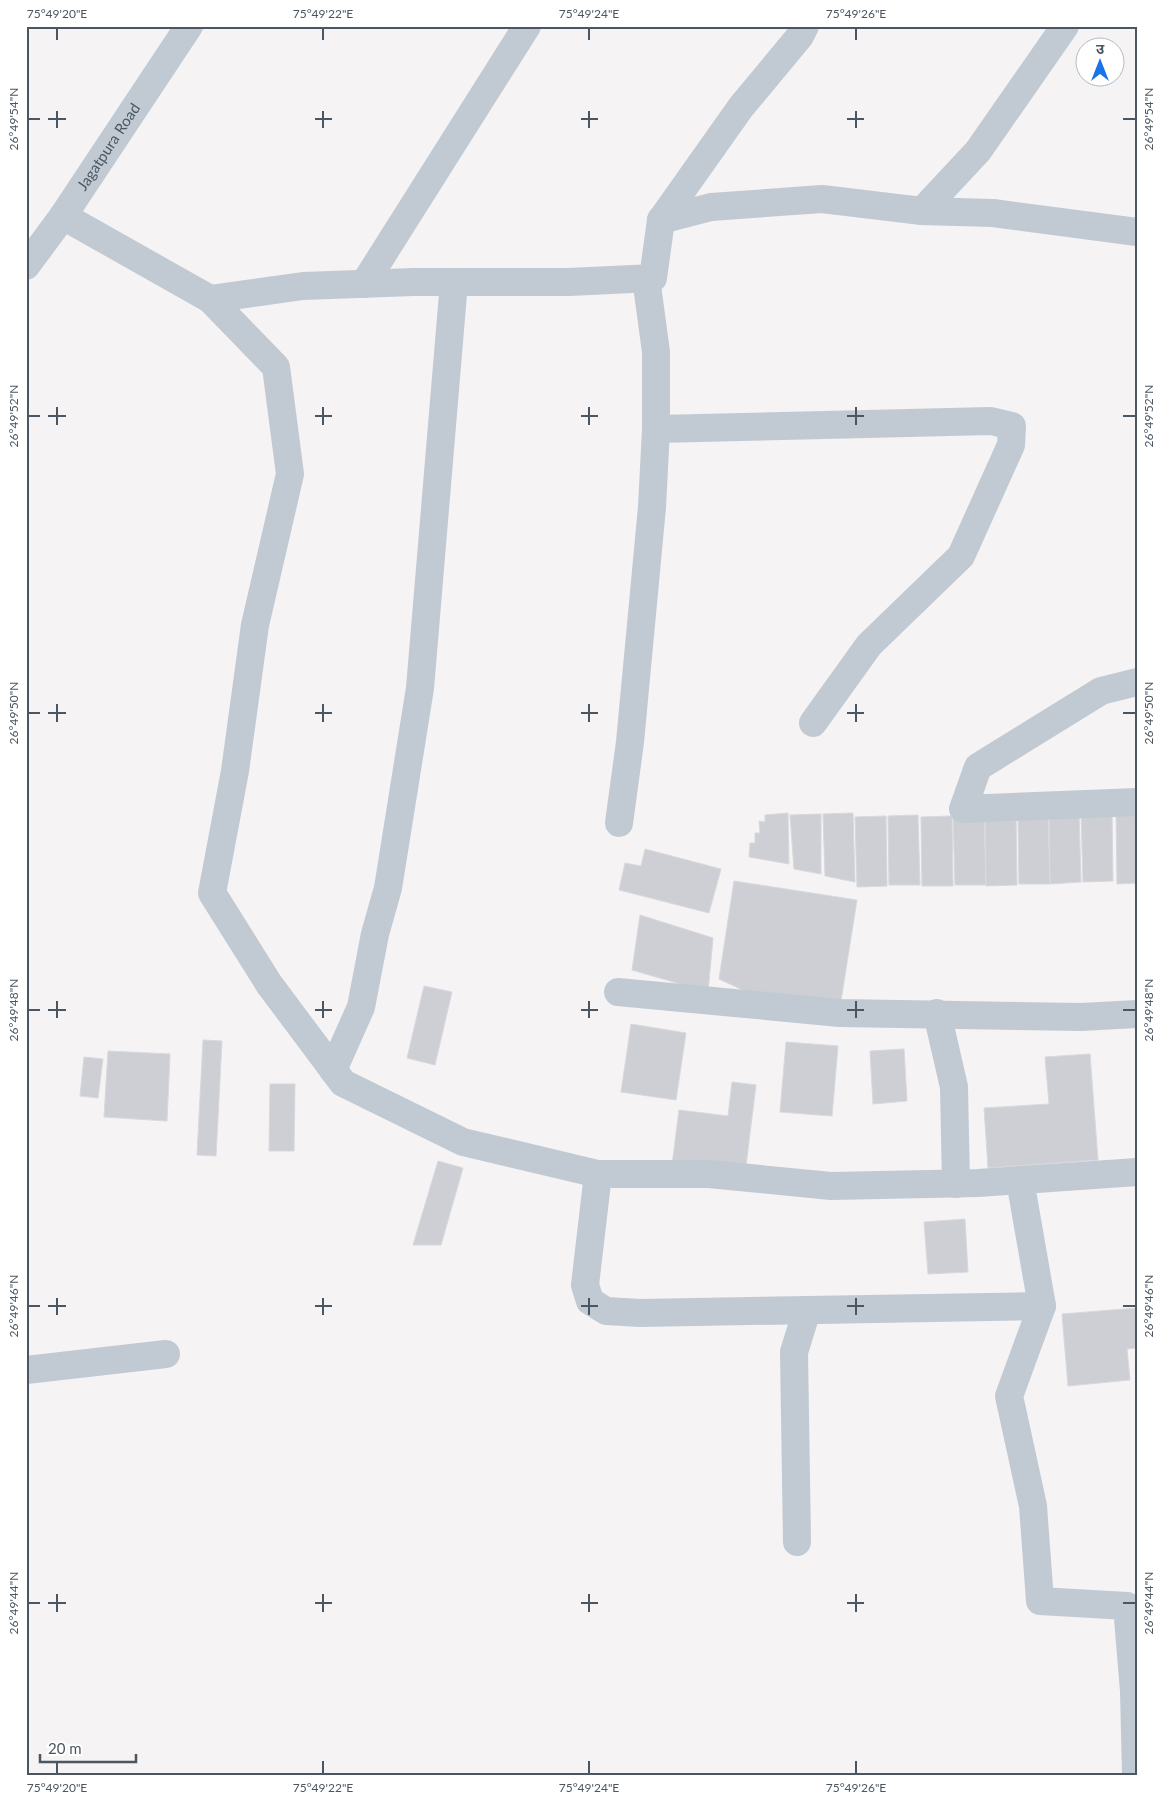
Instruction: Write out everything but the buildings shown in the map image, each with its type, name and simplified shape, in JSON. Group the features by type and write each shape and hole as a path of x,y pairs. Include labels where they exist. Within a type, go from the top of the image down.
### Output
{"street":[{"name":"Jagatpura Road","path":"26,266 63,216 189,26"},
{"path":"364,284 527,26"},
{"path":"210,299 303,286 454,282 569,282 652,278 661,220 741,107 800,36 805,26"},
{"path":"922,211 978,151 1065,26"},
{"path":"661,220 711,207 822,199 922,211 993,213 1137,232"},
{"path":"63,216 210,299 276,366 290,474 255,625 235,771 212,893 269,984 343,1083 463,1142 598,1174 709,1174 831,1186 956,1184 1137,1172"},
{"path":"618,823 630,742 652,507 656,429 656,352 646,278"},
{"path":"334,1070 361,1007 375,934 388,888 420,688 454,282"},
{"path":"656,429 991,421 1012,426 1011,445 961,556 869,645 813,723"},
{"path":"1137,682 1102,691 978,767 962,809 1137,802"},
{"path":"618,992 840,1013 937,1013 1081,1017 1137,1014"},
{"path":"937,1013 954,1087 956,1184"},
{"path":"598,1174 585,1285 590,1301 606,1311 640,1313 1042,1306"},
{"path":"1020,1180 1042,1306 1008,1396 1034,1506 1040,1601 1127,1606 1134,1691 1136,1775"},
{"path":"797,1542 794,1352 807,1310"},
{"path":"26,1370 166,1354"}]}
